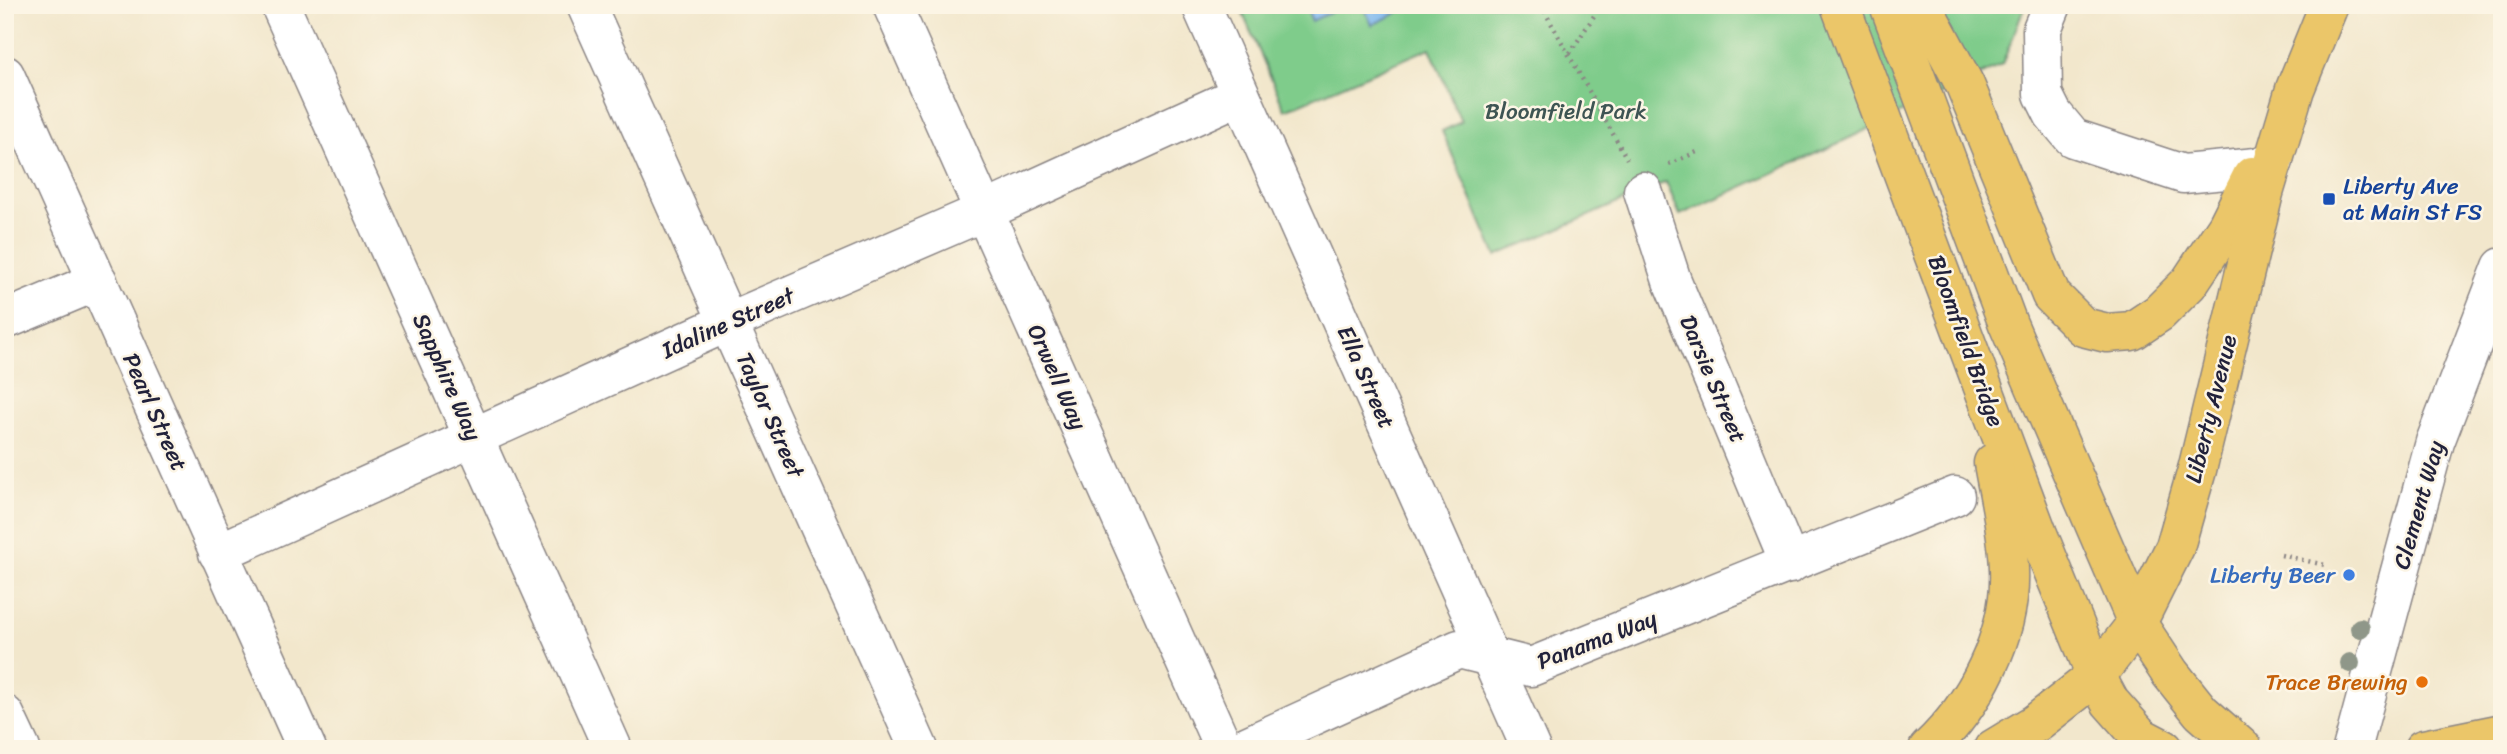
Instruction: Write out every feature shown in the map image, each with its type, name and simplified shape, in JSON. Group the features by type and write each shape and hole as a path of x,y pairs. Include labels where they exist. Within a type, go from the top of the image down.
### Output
{"main road":[{"name":"Bloomfield Bridge","path":"1840,5 1977,371 2022,537 2110,702 2141,737 2164,749"},
{"name":"Bloomfield Bridge","path":"1889,5 2008,324 2137,623 2170,673 2201,712 2243,749"},
{"path":"1922,5 1965,85 2051,295 2083,327 2107,333 2132,331 2159,313 2189,282 2227,226 2265,164 2329,5"},
{"name":"Liberty Avenue","path":"1993,749 2036,723 2096,676 2137,623 2175,547 2197,471 2265,164"},
{"path":"1928,749 1962,712 1993,651 2006,611 2010,570 2022,537"},
{"path":"2423,749 2502,733"}],"street":[{"name":"Sapphire Way","path":"280,5 613,749"},
{"name":"Taylor Street","path":"586,5 919,749"},
{"name":"Orwell Way","path":"892,5 1224,749"},
{"name":"Ella Street","path":"1201,5 1531,749"},
{"path":"2052,5 2042,29 2043,94 2053,114 2073,138 2183,174 2265,164"},
{"name":"Pearl Street","path":"5,75 307,749"},
{"name":"Idaline Street","path":"218,554 728,322 983,212 1240,94"},
{"name":"Darsie Street","path":"1643,191 1672,281 1790,564"},
{"name":"Clement Way","path":"2352,749 2435,442 2502,267"},
{"path":"5,320 97,281"},
{"name":"Panama Way","path":"1240,749 1459,649 1531,667 1955,496"},
{"path":"5,715 20,749"}],"path":[{"path":"1541,5 1570,53 1643,191"},
{"path":"1570,53 1601,5"},
{"path":"2281,555 2325,565"}],"green space":[{"name":"Bloomfield Park","path":"1239,5 2025,5 2002,65 1841,142 1680,215 1666,182 1496,256 1442,131 1461,122 1430,48 1285,110"}],"water":[{"path":"1305,5 1346,5 1312,21"},
{"path":"1363,5 1414,5 1372,25"}],"place":[{"name":"Liberty Ave at Main St FS","path":"2329,199"},
{"name":"Liberty Beer","path":"2349,575"},
{"name":"Trace Brewing","path":"2422,682"}]}
